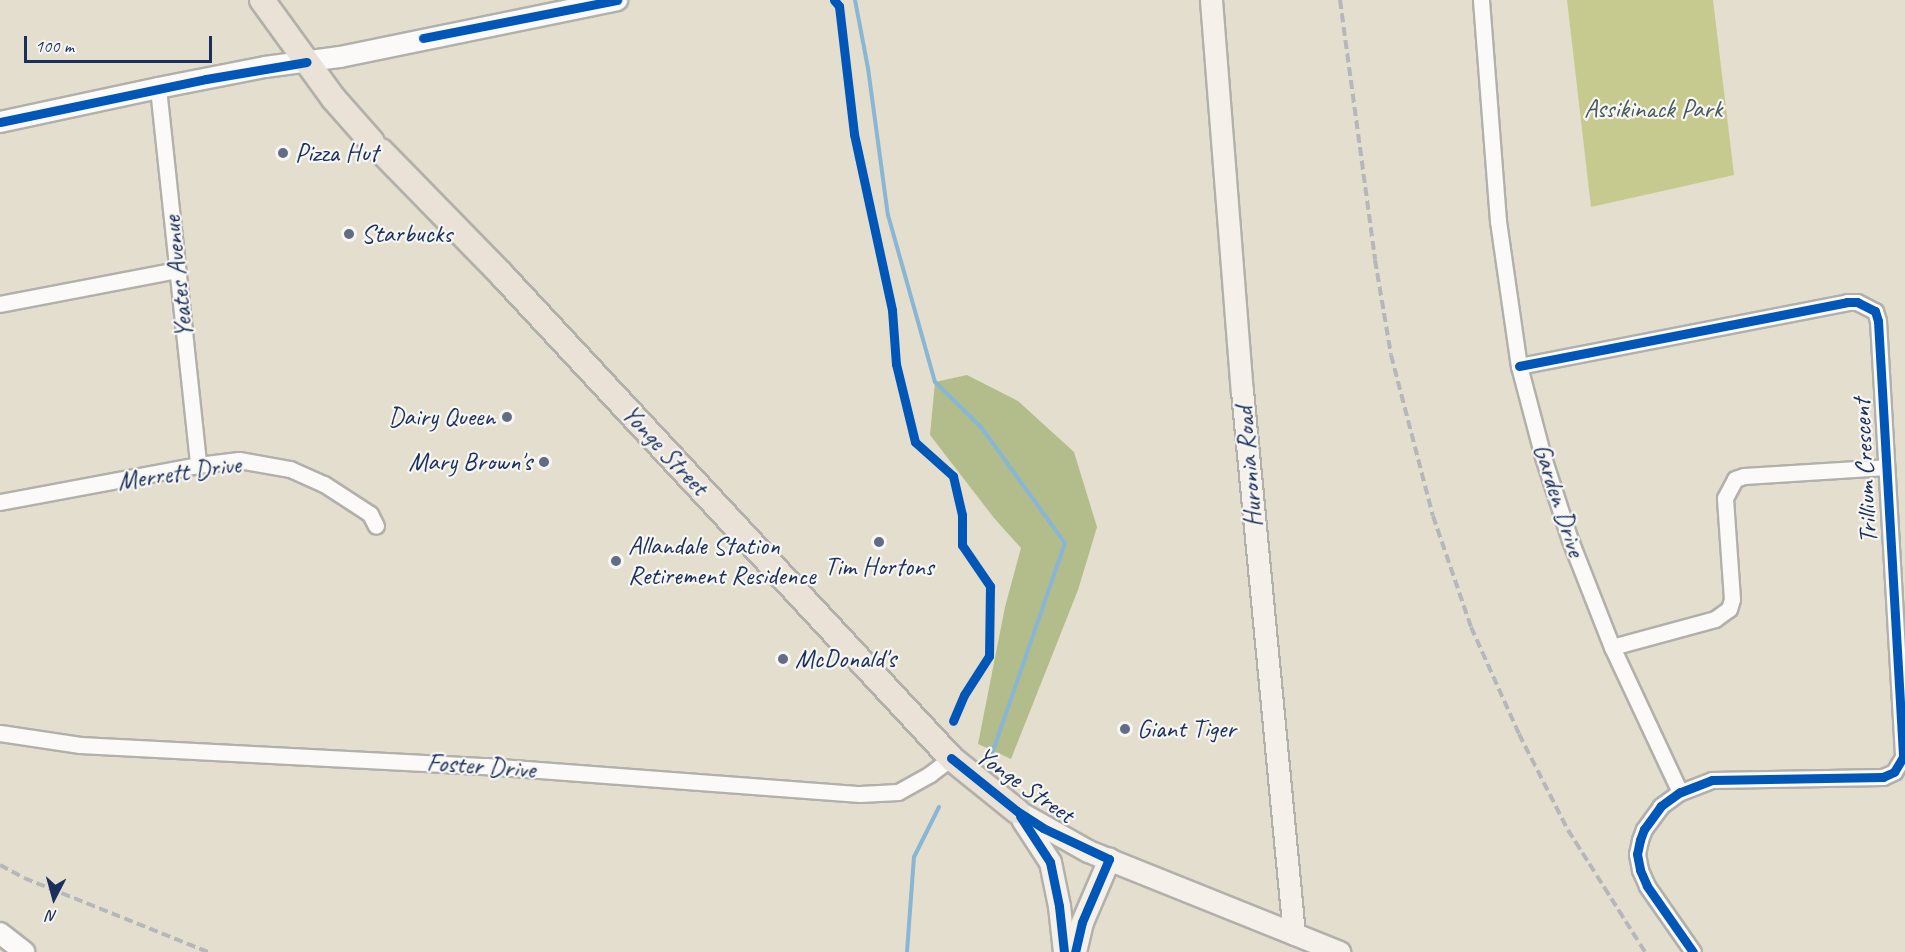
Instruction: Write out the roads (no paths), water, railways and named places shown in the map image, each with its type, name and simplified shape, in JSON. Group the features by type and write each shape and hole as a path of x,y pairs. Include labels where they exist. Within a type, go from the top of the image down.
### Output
{"main road":[{"name":"Yonge Street","path":"262,0 334,99 377,147 533,308 951,758 1017,811 1043,828 1109,859 1338,952"},
{"name":"Huronia Road","path":"1211,0 1242,391 1294,934"},
{"path":"1017,811 1050,862 1056,888 1064,952"},
{"path":"1075,952 1082,922 1109,859"}],"street":[{"name":"Garden Drive","path":"1481,0 1498,220 1519,366 1564,523 1612,647 1680,792"},
{"path":"0,122 158,88 307,62 610,1"},
{"name":"Yeates Avenue","path":"158,88 198,465"},
{"path":"0,304 177,270"},
{"name":"Trillium Crescent","path":"1519,366 1857,302 1875,311 1878,321 1886,467 1900,632 1904,758 1894,772 1883,777 1724,778 1680,792"},
{"name":"Merrett Drive","path":"0,502 198,465 239,460 290,469 324,484 370,514 376,526"},
{"path":"1612,647 1715,619 1730,609 1732,598 1725,498 1735,480 1744,476 1886,467"},
{"name":"Foster Drive","path":"0,734 80,745 486,766 860,794 898,792 930,774 951,758"},
{"path":"1680,792 1661,806 1651,818 1640,840 1637,854 1640,870 1647,886 1693,952"},
{"path":"0,933 24,952"}],"waterway":[{"path":"855,0 868,68 888,215 935,382 981,427 1065,543 992,754"},
{"path":"907,952 914,857 939,807"}],"railway":[{"path":"1340,0 1375,260 1391,355 1433,516 1471,627 1519,734 1568,830 1645,952"},
{"path":"0,865 24,878 208,952"}],"place":[{"name":"Pizza Hut","path":"283,153"},
{"name":"Starbucks","path":"349,234"},
{"name":"Dairy Queen","path":"507,417"},
{"name":"Mary Brown's","path":"544,462"},
{"name":"Tim Hortons","path":"879,542"},
{"name":"Allandale Station Retirement Residence","path":"616,561"},
{"name":"McDonald's","path":"783,659"},
{"name":"Giant Tiger","path":"1125,729"}],"park label":[{"name":"Assikinack Park","path":"1653,109"}]}
